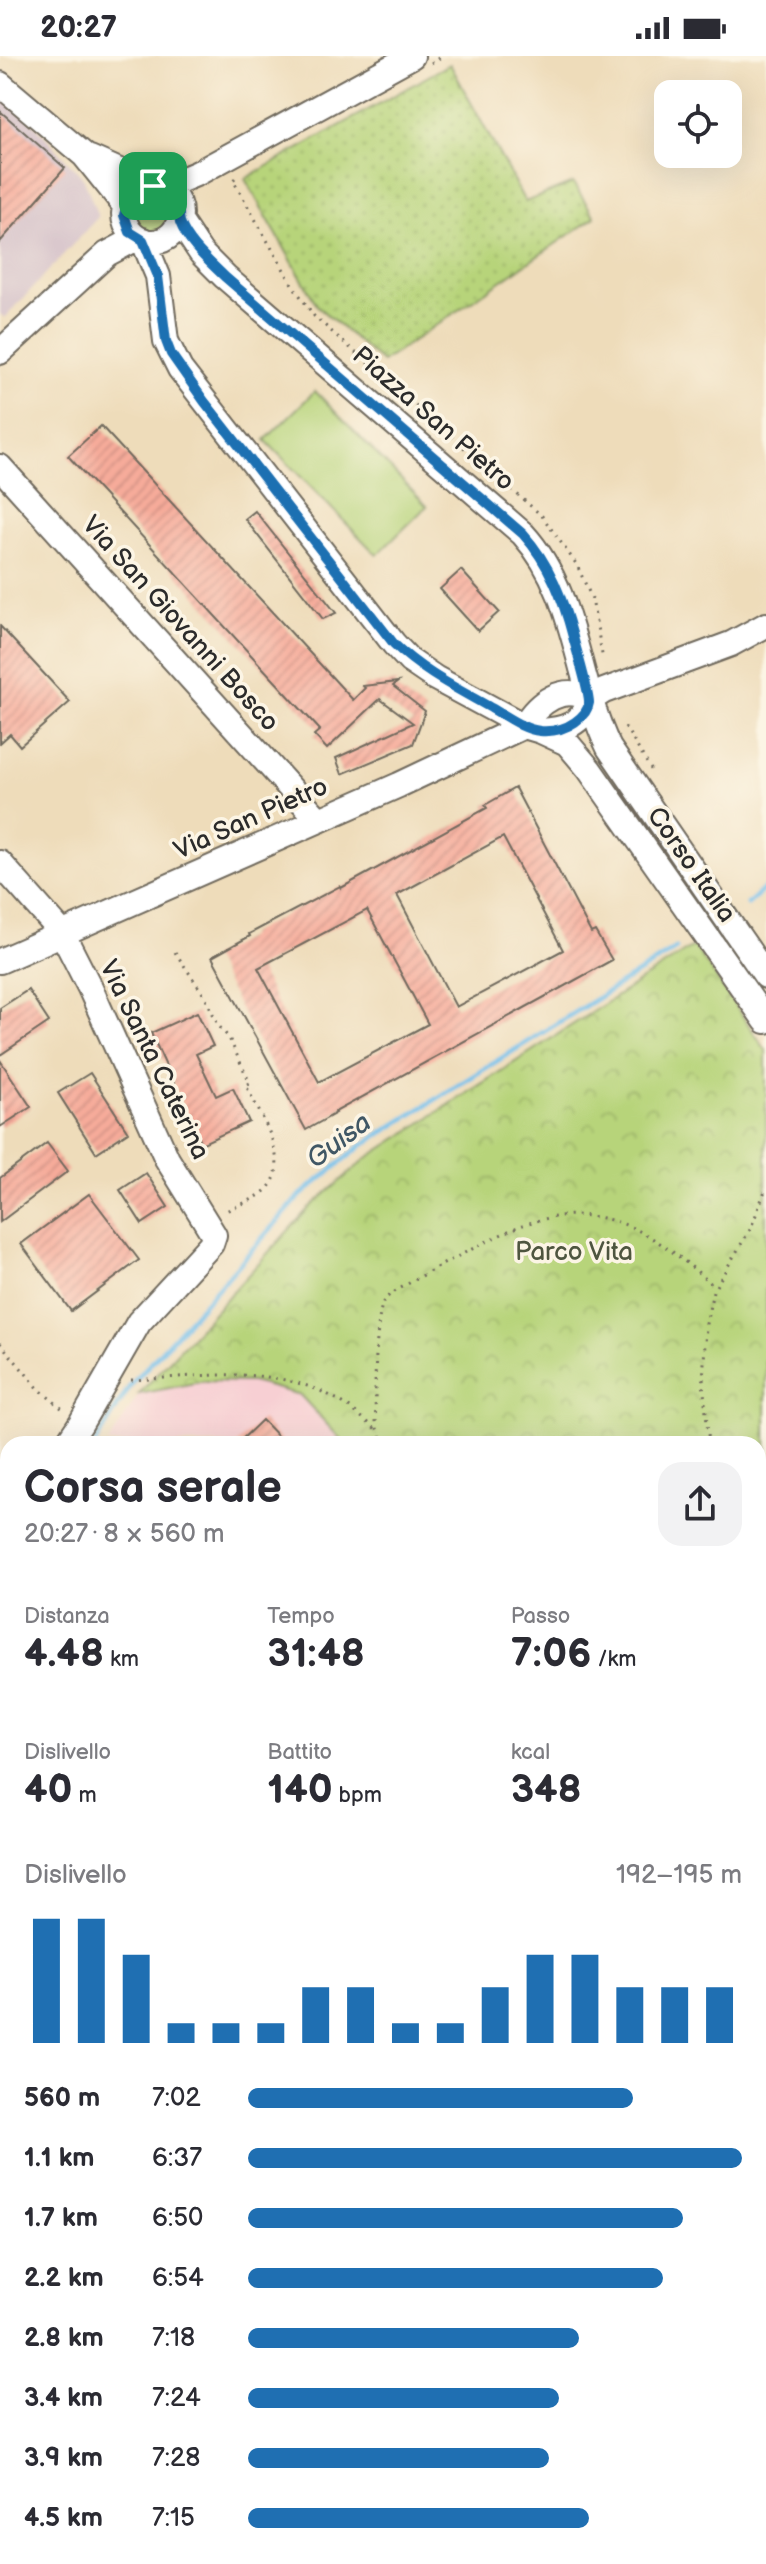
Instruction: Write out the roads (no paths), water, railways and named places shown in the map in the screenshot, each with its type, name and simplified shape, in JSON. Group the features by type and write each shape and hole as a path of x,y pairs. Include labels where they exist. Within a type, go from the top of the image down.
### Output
{"street":[{"path":"168,198 198,173 421,60"},
{"path":"0,84 84,155 168,198"},
{"path":"84,155 132,227 158,276 166,341 180,369 377,623 410,661 435,678 532,729 565,728 587,709 597,695"},
{"path":"0,352 107,254 132,227 136,191 168,198"},
{"path":"132,227 154,242 171,235 168,198"},
{"name":"Piazza San Pietro","path":"168,198 201,253 225,277 535,547 563,601 597,695"},
{"name":"Via San Giovanni Bosco","path":"0,467 319,820"},
{"path":"532,729 532,713 552,697 564,693 597,695 731,644 766,625"},
{"name":"Corso Italia","path":"597,695 598,725 609,748 766,976"},
{"name":"Corso Italia","path":"532,729 567,743 589,769 766,1021"},
{"name":"Via San Pietro","path":"0,961 532,729"},
{"name":"Via Santa Caterina","path":"0,863 62,933 167,1159 209,1232 139,1322 72,1436"}],"waterway":[{"name":"Guisa","path":"748,904 766,887"},
{"name":"Guisa","path":"100,1436 130,1386 301,1195 361,1146 676,949"}],"park label":[{"name":"Parco Vita","path":"574,1252"}]}
